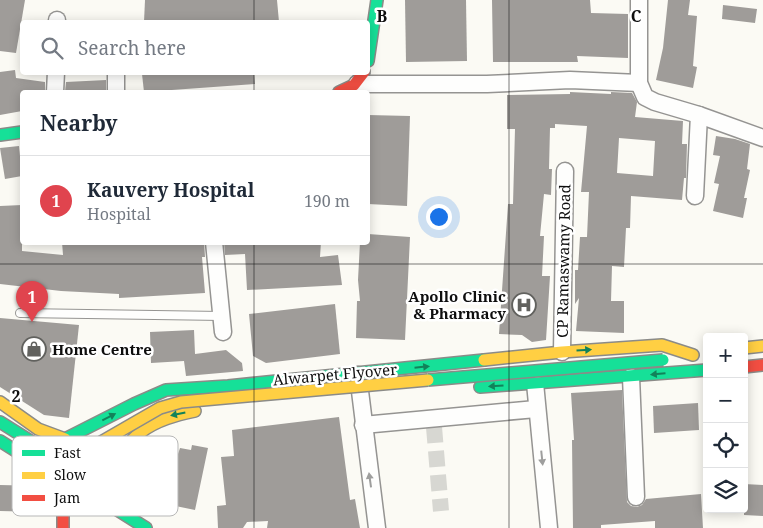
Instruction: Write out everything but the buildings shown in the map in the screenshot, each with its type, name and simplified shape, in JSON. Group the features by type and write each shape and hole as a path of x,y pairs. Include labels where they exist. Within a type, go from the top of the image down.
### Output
{"main road":[{"path":"370,47 377,0"},
{"path":"347,90 361,78"},
{"path":"0,135 20,132"},
{"path":"72,436 166,390 562,352 662,345 693,355"},
{"path":"748,348 763,346"},
{"name":"Alwarpet Flyover","path":"111,436 160,408 181,402 663,360 703,354"},
{"path":"748,367 763,365"},
{"path":"137,436 169,416 208,408 703,370"},
{"path":"0,402 38,429 58,436"},
{"name":"Alwarpet Flyover","path":"0,422 22,436"},
{"path":"0,441 12,449"},
{"path":"127,516 146,528"}],"street":[{"path":"639,0 638,83 645,97 763,138"},
{"path":"55,90 56,75"},
{"path":"116,75 116,90"},
{"path":"361,78 487,84 570,80 638,83"},
{"path":"695,196 699,115"},
{"name":"CP Ramaswamy Road","path":"562,352 565,171"},
{"path":"214,245 222,324"},
{"path":"358,373 377,528"},
{"path":"631,377 636,497"},
{"path":"535,383 536,409 549,528"},
{"path":"363,425 433,423 536,409"}],"lane":[{"path":"20,314 222,324"}],"tunnel":[{"path":"434,427 441,511"}],"traffic: fast":[{"path":"370,47 377,0"},
{"path":"0,135 20,132"},
{"path":"71,436 166,390 228,386 484,360"},
{"path":"428,380 663,360"},
{"path":"480,387 703,370"},
{"path":"0,422 22,436"},
{"path":"0,441 12,449"},
{"path":"127,516 146,528"}],"traffic: slow":[{"path":"484,360 662,345 693,355"},
{"path":"748,348 763,346"},
{"path":"111,436 160,408 181,402 428,380"},
{"path":"0,402 38,429 57,436"},
{"path":"136,436 167,418 195,411"}],"traffic: jam":[{"path":"343,90 354,85 362,75"},
{"path":"748,367 763,365"},
{"path":"63,516 63,528"}],"place":[{"name":"Apollo Clinic & Pharmacy","path":"524,305"},
{"name":"Kauvery Hospital","path":"32,322"},
{"name":"Home Centre","path":"34,349"}]}
